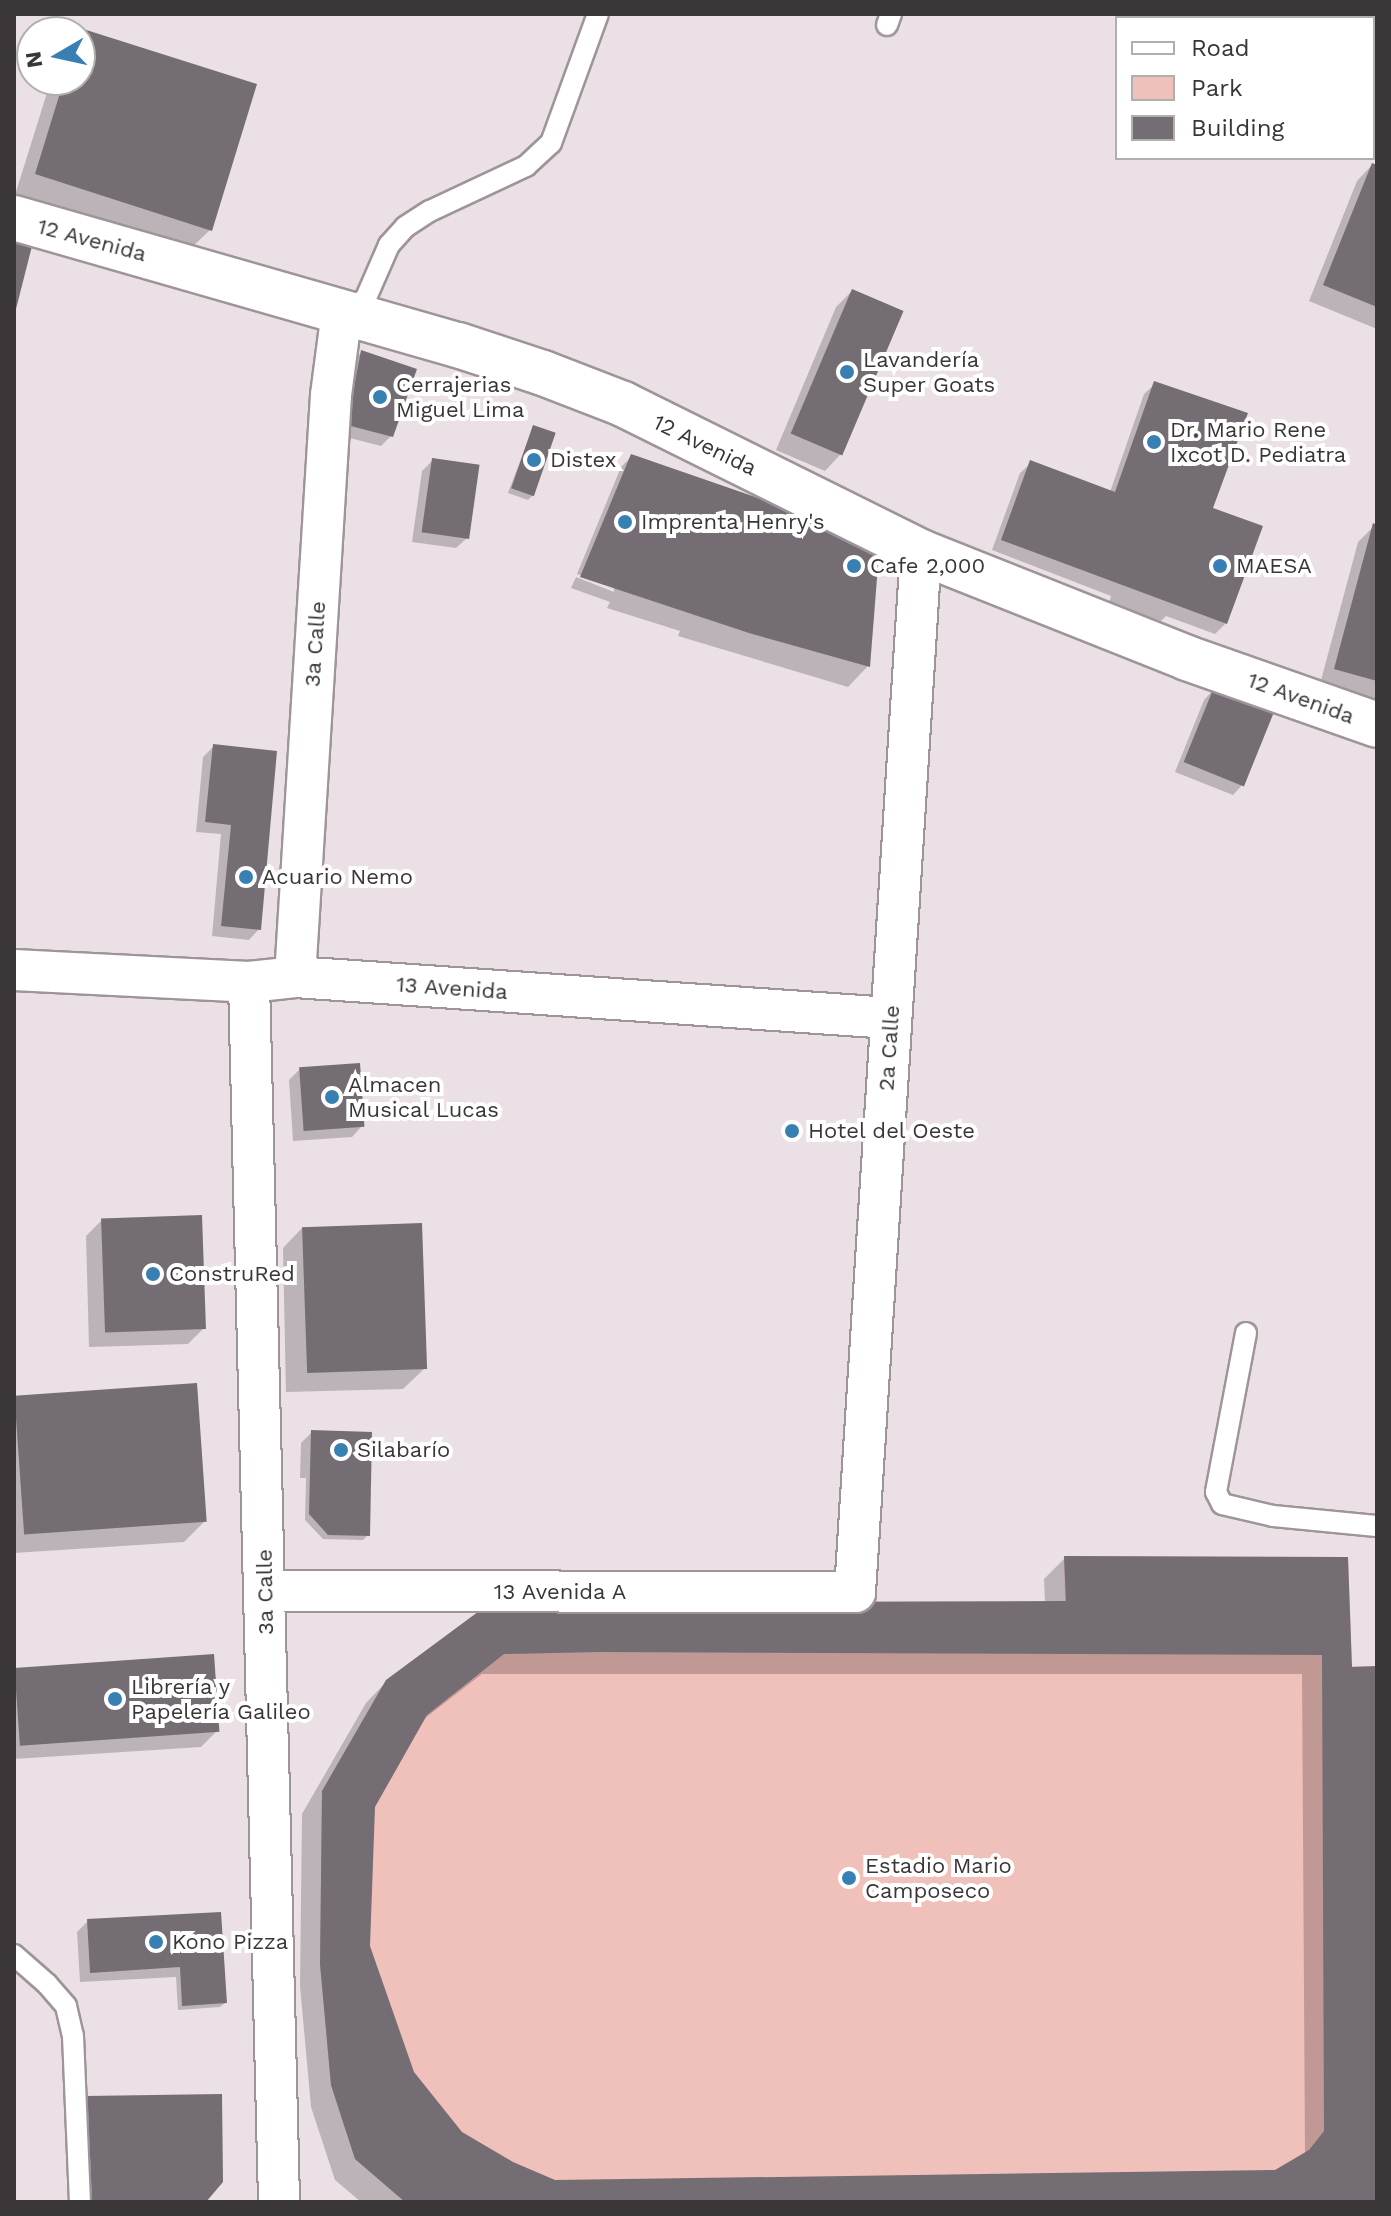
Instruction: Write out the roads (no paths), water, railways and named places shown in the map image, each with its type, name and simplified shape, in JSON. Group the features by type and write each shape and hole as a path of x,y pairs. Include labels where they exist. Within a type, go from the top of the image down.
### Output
{"street":[{"name":"12 Avenida","path":"14,218 458,345 623,404 921,552 1187,658 1377,725"},
{"name":"3a Calle","path":"295,977 331,395 342,312"},
{"name":"2a Calle","path":"855,1592 921,552"},
{"name":"13 Avenida","path":"14,970 249,982 295,977 890,1018"},
{"name":"3a Calle","path":"249,982 279,2202"},
{"name":"13 Avenida A","path":"265,1591 855,1592"}],"lane":[{"path":"342,312 365,300 389,245 405,227 430,211 526,166 551,143 598,14"},
{"path":"1246,1333 1216,1492 1222,1504 1273,1516 1377,1526"},
{"path":"14,1955 47,1984 66,2006 73,2036 80,2202"}],"place":[{"name":"Lavandería Super Goats","path":"847,372"},
{"name":"Cerrajerias Miguel Lima","path":"380,397"},
{"name":"Dr. Mario Rene Ixcot D. Pediatra","path":"1154,442"},
{"name":"Distex","path":"534,460"},
{"name":"Imprenta Henry's","path":"625,522"},
{"name":"Cafe 2,000","path":"854,566"},
{"name":"MAESA","path":"1220,566"},
{"name":"Acuario Nemo","path":"246,877"},
{"name":"Almacen Musical Lucas","path":"332,1097"},
{"name":"Hotel del Oeste","path":"792,1131"},
{"name":"ConstruRed","path":"153,1274"},
{"name":"Silabarío","path":"341,1450"},
{"name":"Librería y Papelería Galileo","path":"115,1699"},
{"name":"Estadio Mario Camposeco","path":"849,1878"},
{"name":"Kono Pizza","path":"156,1942"}]}
